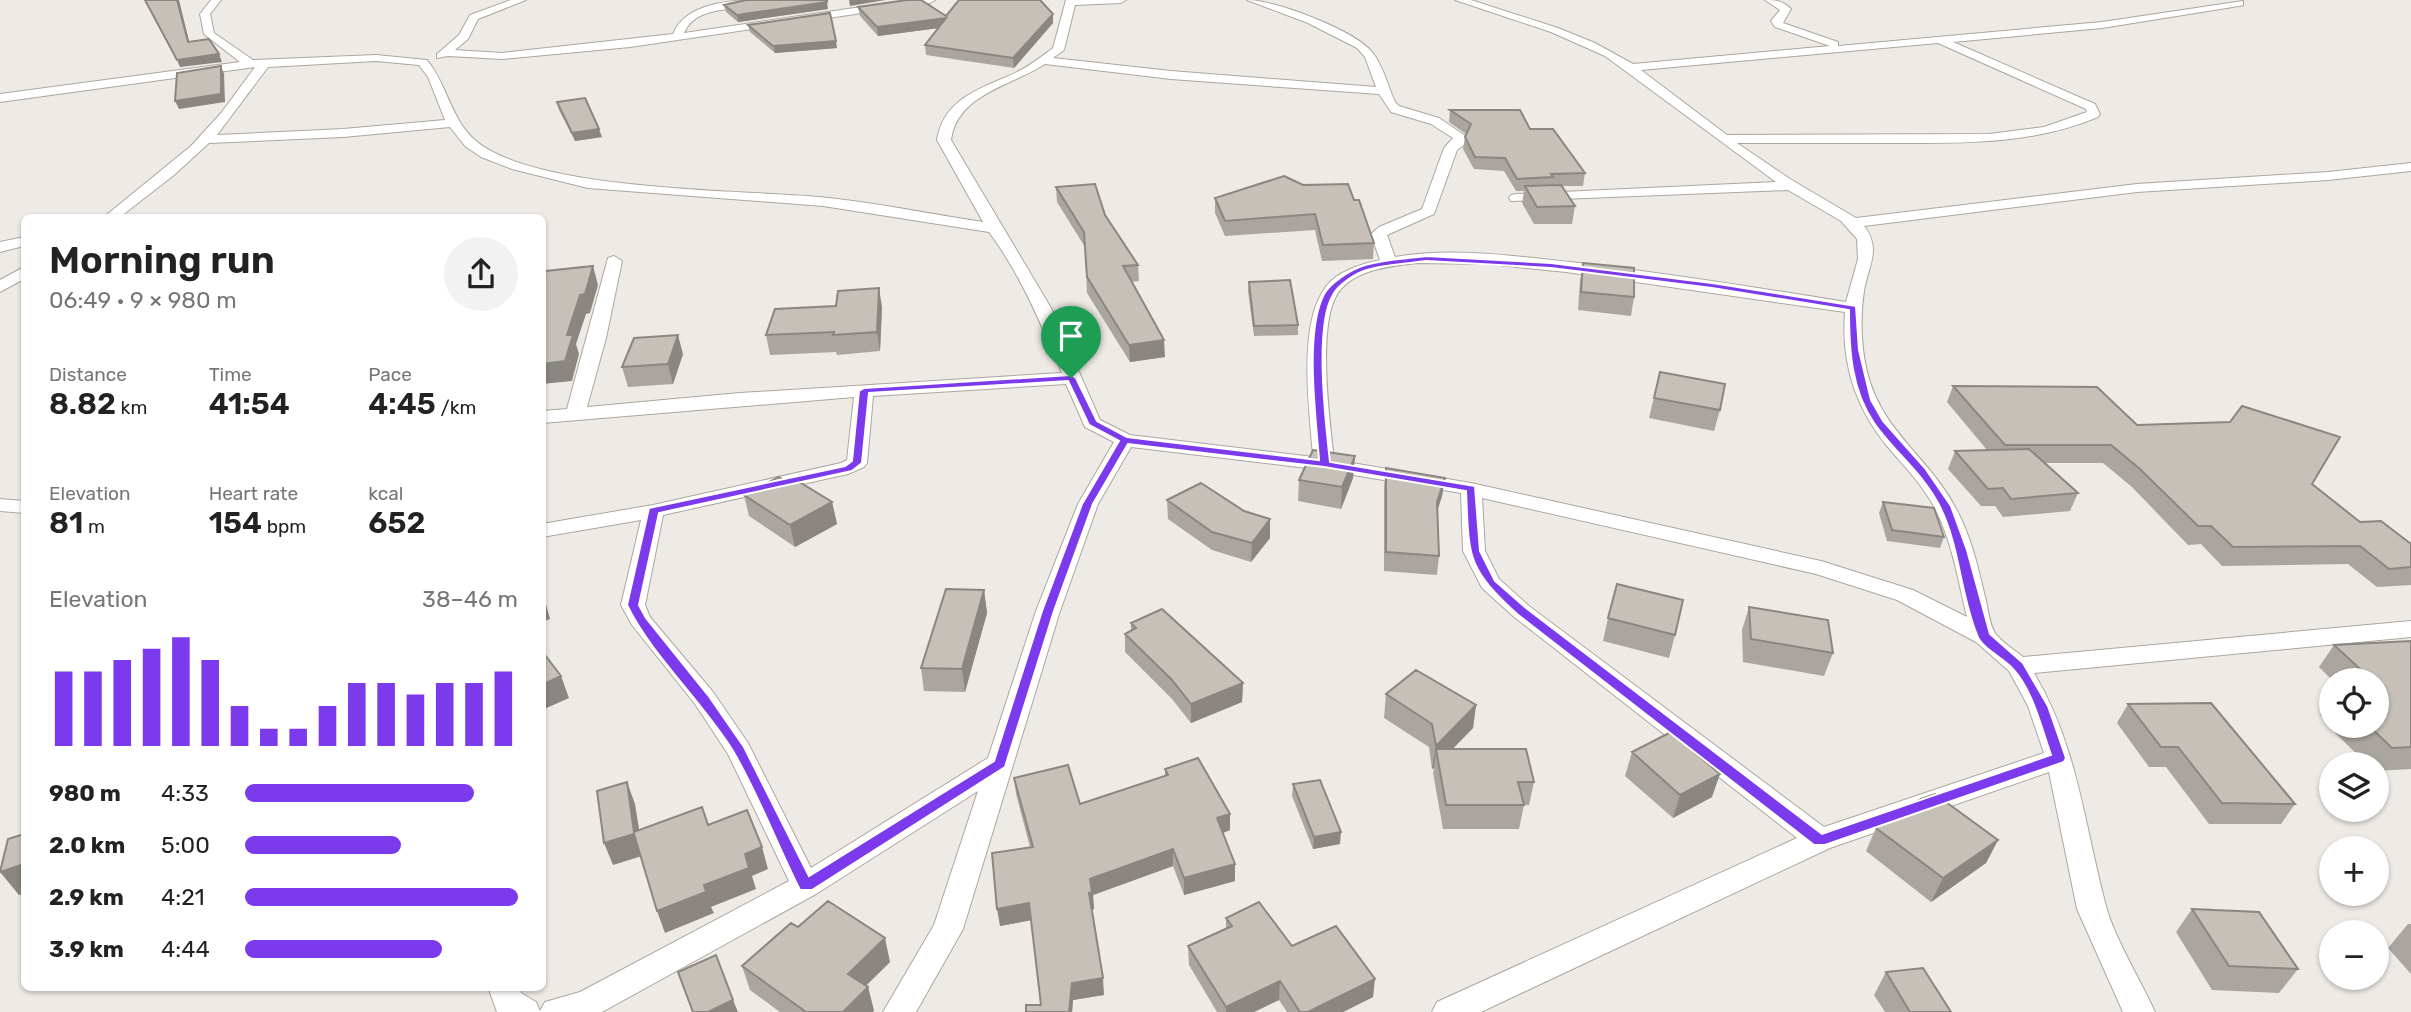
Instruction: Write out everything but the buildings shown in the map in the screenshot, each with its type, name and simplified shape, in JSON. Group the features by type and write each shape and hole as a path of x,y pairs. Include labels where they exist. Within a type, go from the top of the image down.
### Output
{"street":[{"path":"216,0 205,14 209,34 256,64"},
{"path":"448,53 464,37 474,17 521,0"},
{"path":"677,37 685,20 710,10 757,0"},
{"path":"0,98 256,64 376,58 423,62 448,53 502,56 677,37 930,0"},
{"path":"1121,0 1071,1 1058,50 1045,61 984,90 954,111 946,126 944,140 1043,308 1092,423 1125,440 1324,464 1471,489 1821,568 1905,595 1984,636 2018,666 2041,706 2059,758 2092,909 2140,1012"},
{"path":"1252,0 1312,21 1361,46 1370,56 1389,103 1395,109 1435,121 1460,137 1459,142 1451,148 1429,211 1422,218 1389,228 1379,234 1389,263"},
{"path":"1460,0 1578,38 1613,56 1791,186 1852,223 1864,237 1867,251 1856,286 1853,308 1854,350 1866,400 1879,422 1921,470 1945,506 1961,550 1984,636"},
{"path":"1770,0 1786,9 1778,15 1776,21 1779,25 1843,47"},
{"path":"1629,68 2102,25 2239,3"},
{"path":"1724,139 1943,139 2054,129 2094,114 2091,107 1938,40"},
{"path":"1045,61 1182,76 1385,91"},
{"path":"423,62 433,75 453,123 470,143 486,154 517,166 588,184 823,202 994,228"},
{"path":"115,214 206,139 248,88 256,64"},
{"path":"206,139 343,133 453,123"},
{"path":"1852,223 2137,188 2328,176 2411,167"},
{"path":"1516,198 1791,186"},
{"path":"0,247 21,243"},
{"path":"1324,464 1318,379 1321,325 1328,294 1347,277 1364,268 1426,258 1551,265 1853,308"},
{"path":"575,415 597,338 614,261"},
{"path":"0,287 21,274"},
{"path":"546,417 727,400 1071,378"},
{"path":"546,530 653,511 848,468 857,463 864,391"},
{"path":"899,1012 948,929 1048,611 1088,504 1125,440"},
{"path":"1471,489 1474,551 1490,583 1521,611 1820,841"},
{"path":"0,505 21,507"},
{"path":"653,511 633,605 640,620 704,698 733,740 806,886"},
{"path":"2018,666 2411,629"},
{"path":"1448,1012 1820,841 2059,758"},
{"path":"556,1012 587,1004 806,886 1000,764"},
{"path":"505,991 508,1002 524,1012"}],"route":[{"path":"1071,378 864,391 857,463 838,471 653,511 633,605 640,620 721,720 739,750 806,886 1000,764 1048,611 1088,504 1125,440 1324,464 1471,489 1474,551 1490,583 1521,611 1820,841 2059,758 2041,706 2018,666 1984,636 1961,550 1945,506 1921,470 1879,422 1866,400 1854,350 1853,308 1632,274 1551,265 1426,258 1364,268 1347,277 1328,294 1321,325 1318,379 1324,464 1224,452 1125,440 1092,423 1071,378"}]}
